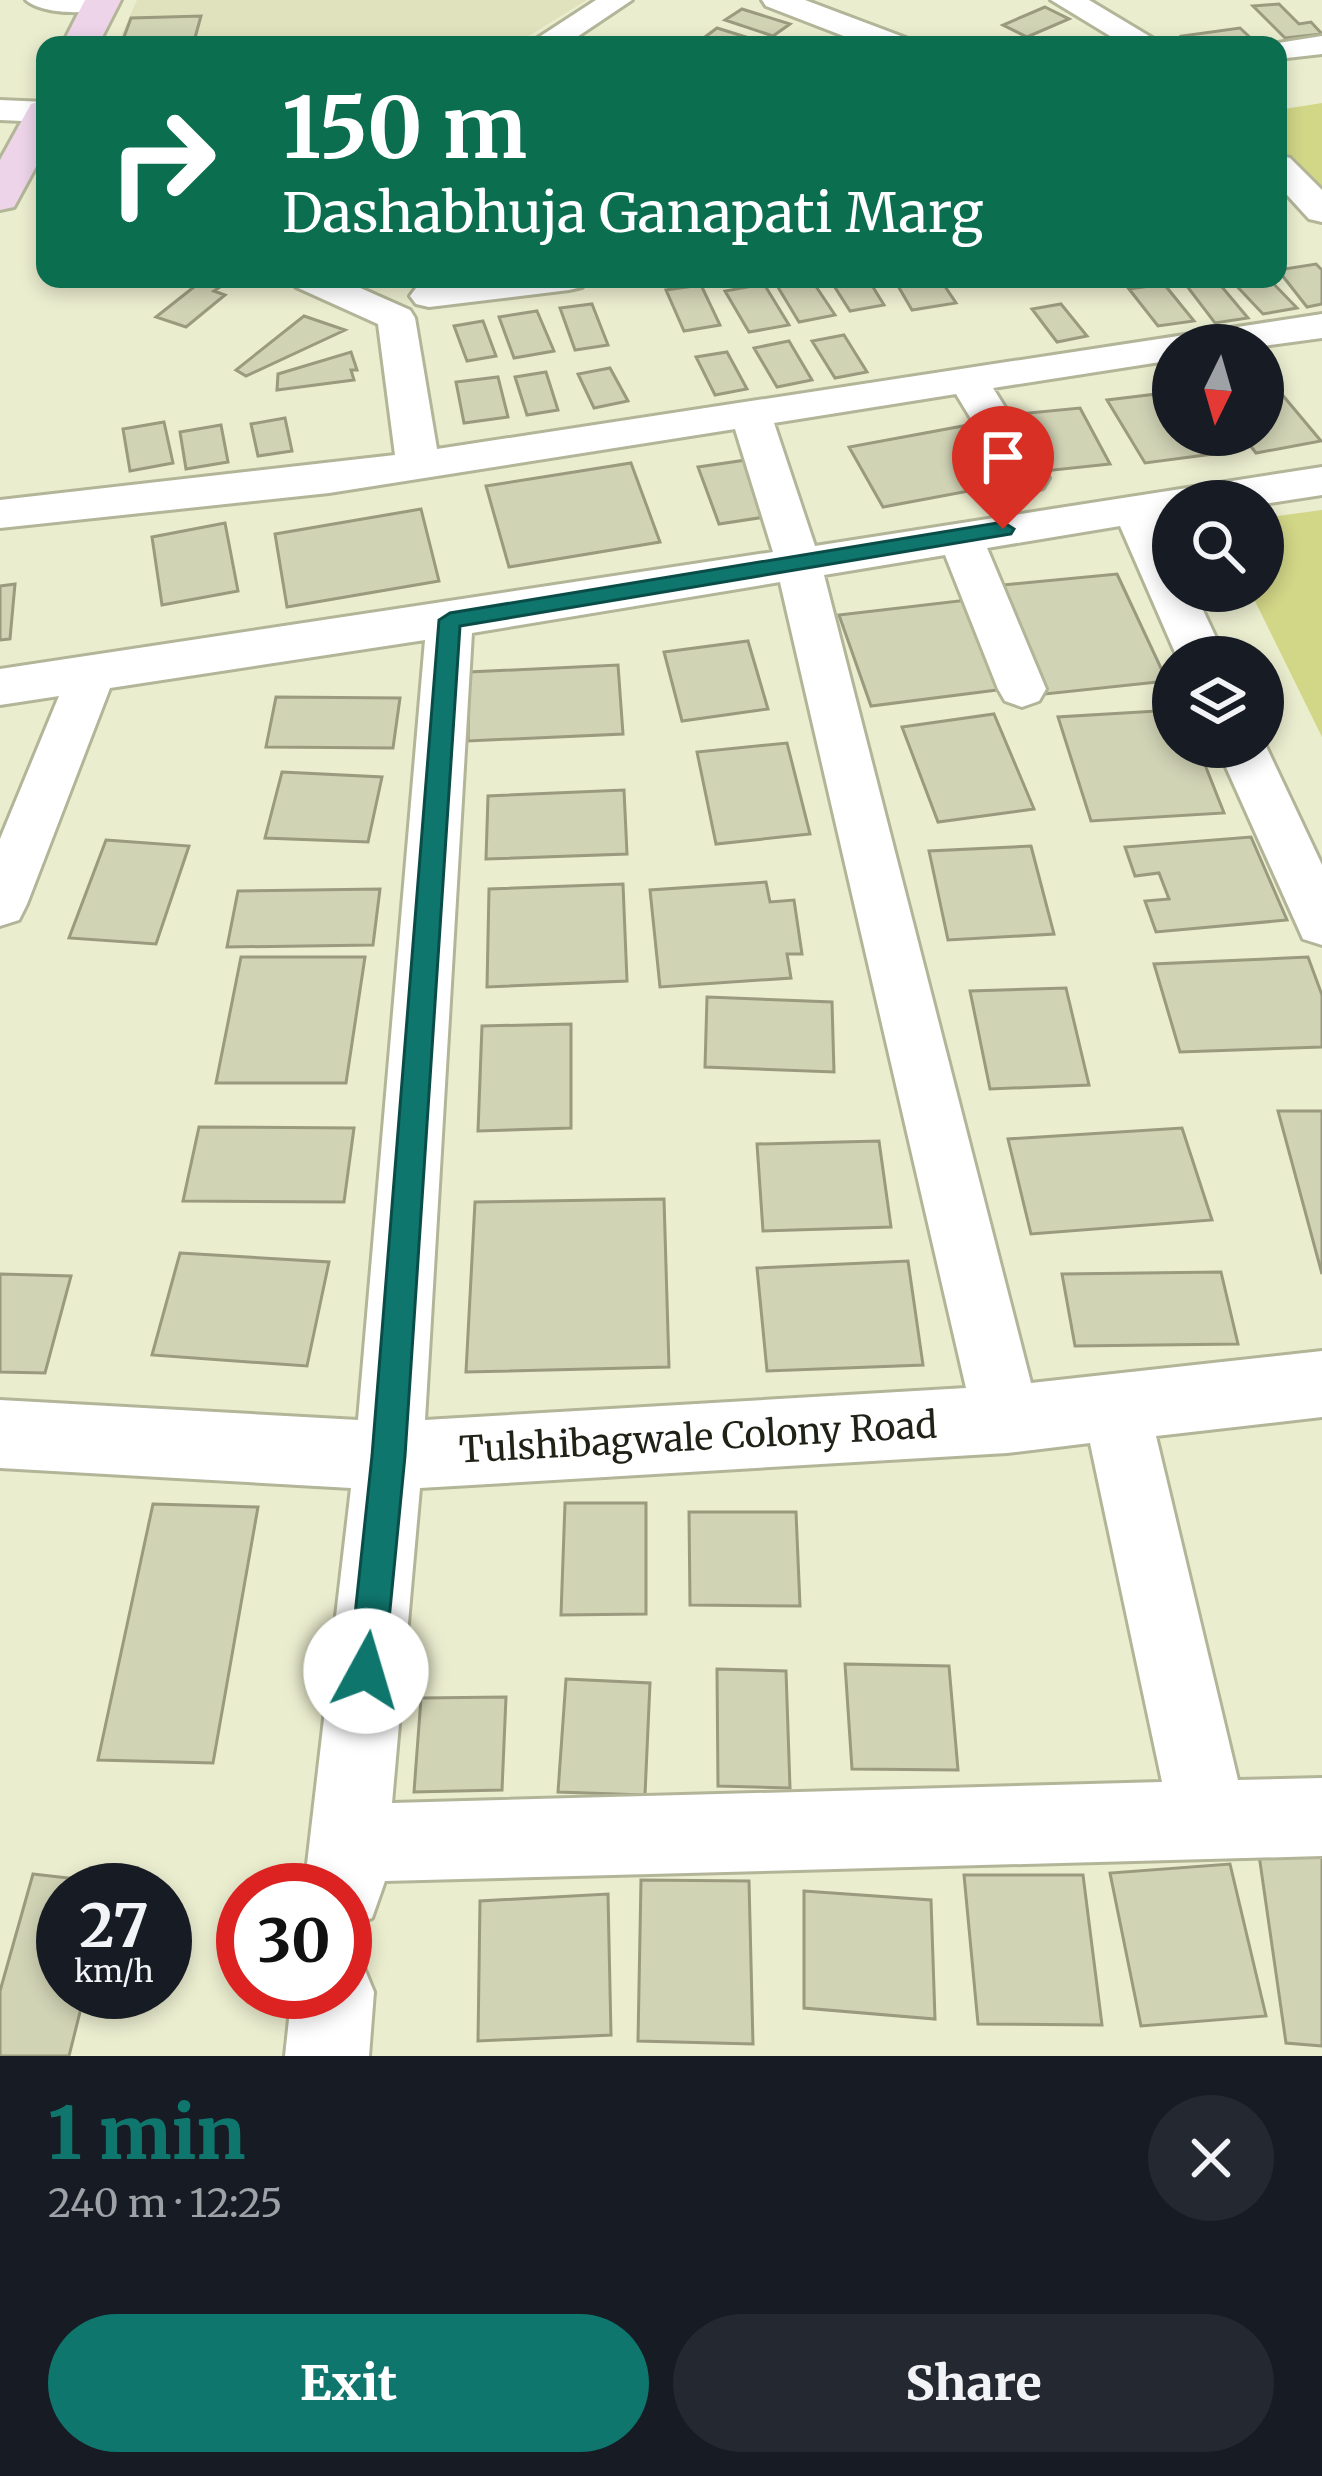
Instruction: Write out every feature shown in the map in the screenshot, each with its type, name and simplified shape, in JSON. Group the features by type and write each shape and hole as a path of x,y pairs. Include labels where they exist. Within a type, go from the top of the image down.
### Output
{"street":[{"path":"41,0 103,1 85,36"},
{"path":"559,36 617,0"},
{"path":"777,0 873,36"},
{"path":"1066,0 1132,36"},
{"path":"803,36 828,18"},
{"path":"1287,49 1322,45"},
{"path":"0,110 36,112"},
{"path":"21,176 36,136"},
{"path":"364,288 426,298 501,288"},
{"path":"418,465 426,298"},
{"path":"1304,328 1322,372"},
{"path":"0,514 418,465 1152,351"},
{"path":"967,378 1028,478"},
{"path":"750,411 798,562 1006,1419"},
{"path":"1284,487 1322,482"},
{"path":"0,687 1152,506"},
{"path":"960,536 1022,689"},
{"path":"346,1863 388,1456 450,620"},
{"path":"0,904 92,674"},
{"path":"1252,768 1322,923"},
{"name":"Tulshibagwale Colony Road","path":"0,1434 388,1456 1006,1419 1322,1384"},
{"path":"1115,1406 1210,1820"},
{"path":"372,1866 1322,1817"},
{"path":"327,2056 330,2019"}],"shaded area":[{"path":"137,0 587,0 529,36 121,36"}],"green space":[{"path":"1322,103 1322,196 1287,159 1287,109"},
{"path":"1322,510 1322,737 1284,660 1284,636 1272,636 1260,612 1284,612 1284,515"}],"building":[{"path":"1279,4 1299,24 1311,22 1322,34 1287,38 1253,6"},
{"path":"1045,7 1069,19 1029,36 1003,25"},
{"path":"742,9 790,24 773,36 725,20"},
{"path":"201,16 195,36 124,36 131,18"},
{"path":"717,28 743,36 706,36"},
{"path":"1240,28 1249,36 1182,36"},
{"path":"1316,264 1322,270 1322,304 1307,307 1287,281 1287,269"},
{"path":"193,288 218,288 214,291 225,295 186,327 156,317"},
{"path":"702,288 720,325 684,331 666,290"},
{"path":"766,288 789,325 749,332 725,291"},
{"path":"778,288 817,288 835,315 799,322"},
{"path":"835,288 874,288 884,305 850,311"},
{"path":"899,288 946,288 956,303 912,310"},
{"path":"1167,288 1194,321 1156,324 1129,289"},
{"path":"1188,288 1223,288 1248,318 1215,323"},
{"path":"1238,288 1278,288 1297,308 1263,314"},
{"path":"592,304 608,345 575,350 560,308"},
{"path":"1061,304 1087,336 1057,342 1032,309"},
{"path":"537,311 554,351 514,358 499,317"},
{"path":"304,316 345,330 246,376 236,370"},
{"path":"483,321 496,356 467,361 454,326"},
{"path":"844,335 867,372 835,378 812,341"},
{"path":"789,341 812,380 777,387 754,348"},
{"path":"351,352 357,370 351,370 354,380 277,390 278,374"},
{"path":"727,352 747,389 715,395 696,357"},
{"path":"610,368 628,401 594,408 578,374"},
{"path":"546,372 558,410 527,415 515,377"},
{"path":"498,377 508,417 464,423 456,382"},
{"path":"1152,395 1152,456 1198,456 1145,463 1107,400"},
{"path":"1284,397 1321,441 1284,448"},
{"path":"1080,408 1110,464 1035,472 1007,415"},
{"path":"285,418 292,451 258,456 251,424"},
{"path":"164,422 173,463 130,471 123,429"},
{"path":"221,425 228,462 186,469 180,432"},
{"path":"963,426 1001,485 883,507 849,447"},
{"path":"753,459 778,515 719,524 698,467"},
{"path":"631,463 660,542 509,567 486,486"},
{"path":"421,509 439,581 287,607 275,534"},
{"path":"225,523 238,591 162,605 152,537"},
{"path":"1117,574 1152,649 1152,683 1036,695 993,586"},
{"path":"15,584 10,639 0,640 0,586"},
{"path":"967,600 1005,689 871,706 839,615"},
{"path":"748,641 768,709 682,721 664,652"},
{"path":"618,665 623,734 468,741 469,672"},
{"path":"276,697 400,698 393,748 266,747"},
{"path":"1152,711 1152,768 1206,768 1224,813 1091,821 1058,717"},
{"path":"994,714 1034,809 938,822 902,727"},
{"path":"787,743 810,834 716,844 697,752"},
{"path":"282,772 382,777 368,842 265,838"},
{"path":"624,790 627,854 486,859 488,796"},
{"path":"1251,837 1287,920 1156,932 1145,901 1169,899 1159,873 1135,876 1125,847"},
{"path":"106,840 189,846 156,944 69,938"},
{"path":"1031,846 1054,934 948,940 929,851"},
{"path":"766,882 770,902 794,900 802,954 787,954 791,978 660,987 650,890"},
{"path":"623,884 627,981 487,987 489,889"},
{"path":"380,889 373,945 227,947 238,891"},
{"path":"241,957 365,957 346,1083 216,1083"},
{"path":"1308,957 1322,995 1322,1047 1180,1052 1154,964"},
{"path":"1066,988 1089,1085 990,1089 970,991"},
{"path":"707,997 832,1002 834,1072 705,1067"},
{"path":"571,1024 571,1128 478,1131 482,1026"},
{"path":"1278,1111 1322,1111 1322,1274"},
{"path":"199,1127 354,1128 344,1202 183,1201"},
{"path":"1182,1128 1212,1220 1031,1234 1008,1139"},
{"path":"879,1141 891,1227 763,1231 757,1144"},
{"path":"664,1199 669,1367 466,1372 475,1202"},
{"path":"180,1253 329,1262 307,1366 152,1355"},
{"path":"908,1261 923,1365 767,1371 757,1268"},
{"path":"1221,1272 1238,1344 1075,1346 1062,1274"},
{"path":"0,1274 71,1276 45,1373 0,1372"},
{"path":"565,1503 646,1503 646,1614 561,1615"},
{"path":"153,1504 258,1507 213,1763 98,1760"},
{"path":"689,1512 796,1512 800,1606 690,1605"},
{"path":"845,1664 949,1666 958,1770 852,1769"},
{"path":"717,1669 786,1671 790,1788 718,1786"},
{"path":"566,1679 650,1683 645,1795 558,1792"},
{"path":"506,1697 502,1790 414,1792 421,1698"},
{"path":"1258,1848 1322,1853 1322,2046 1286,2043"},
{"path":"1230,1864 1266,2016 1141,2026 1110,1873"},
{"path":"36,1874 36,2019 78,2019 69,2056 0,2056 0,1991"},
{"path":"964,1875 1083,1875 1102,2025 978,2024"},
{"path":"641,1880 749,1881 753,2044 638,2041"},
{"path":"804,1891 931,1900 935,2019 804,2008"},
{"path":"608,1894 611,2035 478,2041 480,1901"}],"route":[{"path":"366,1671 388,1456 450,620 1003,529"}]}
